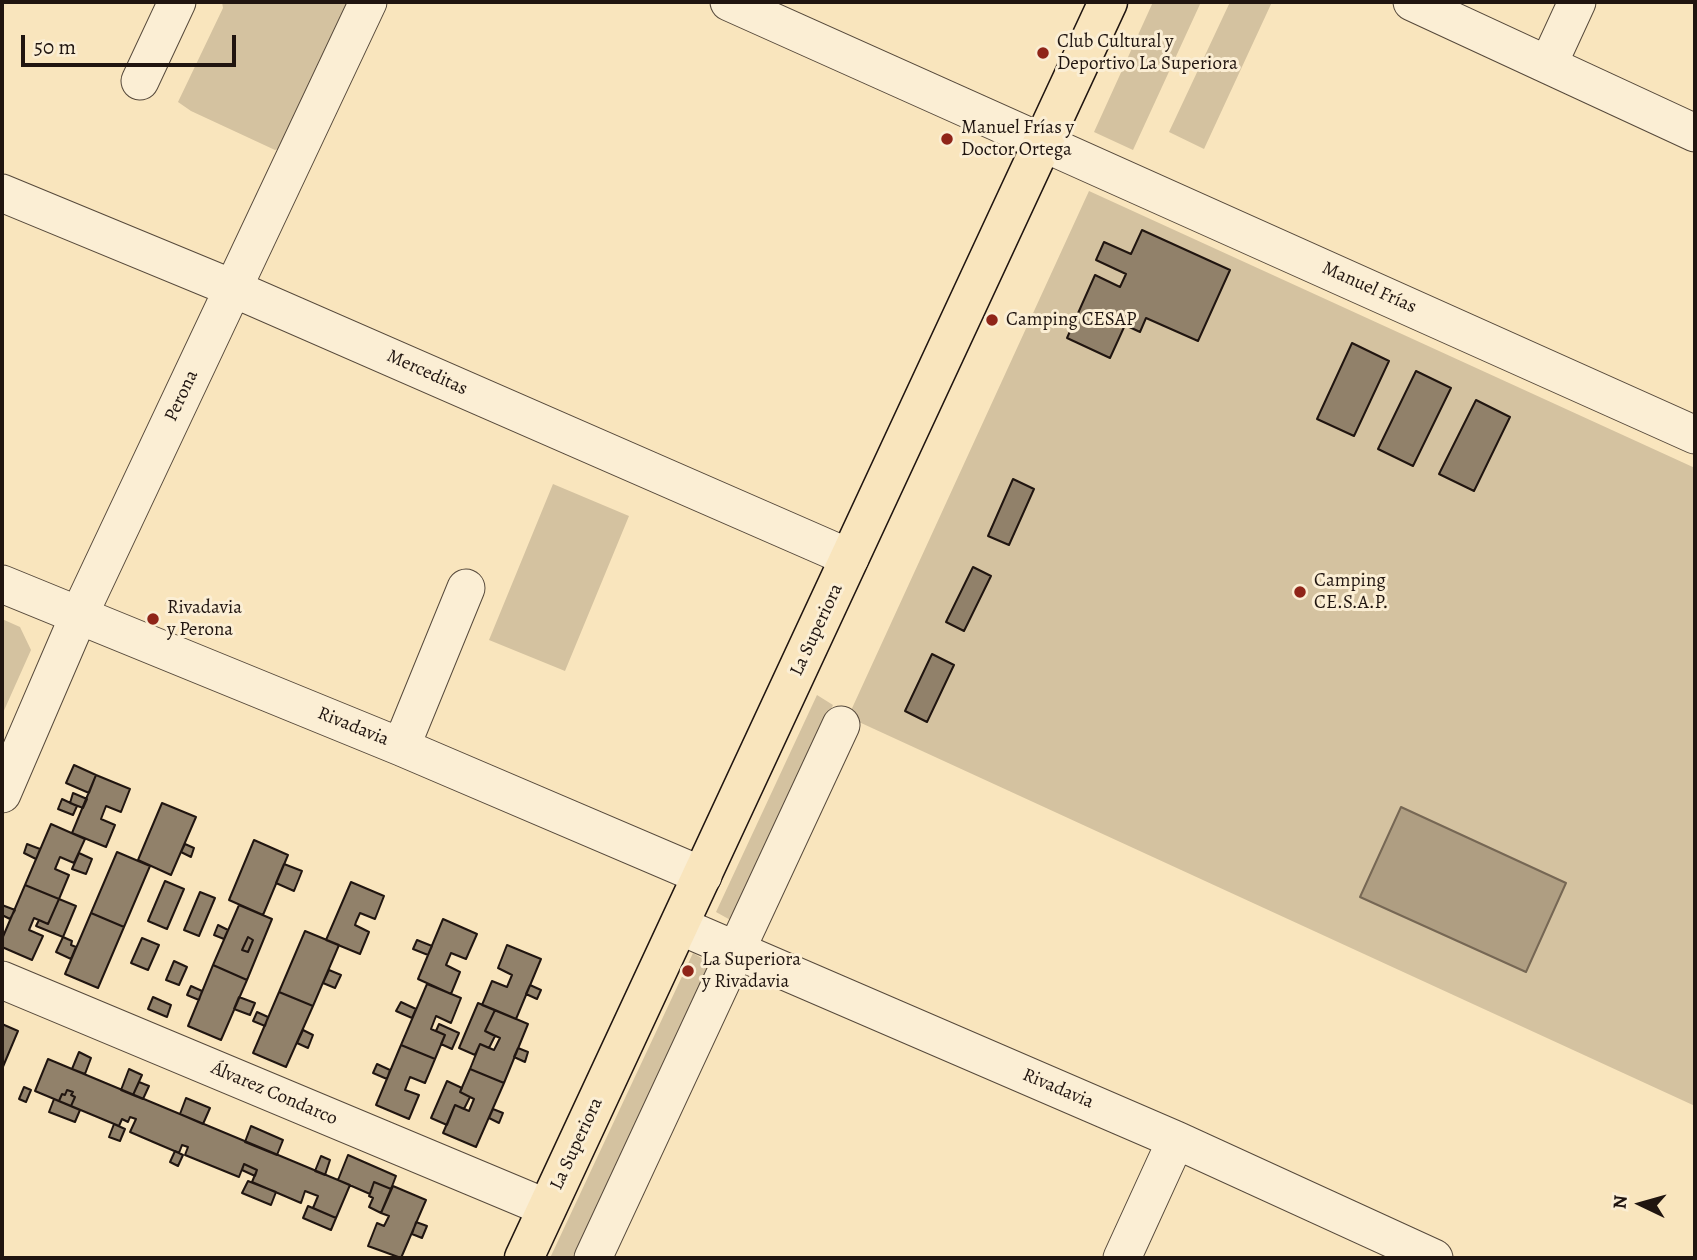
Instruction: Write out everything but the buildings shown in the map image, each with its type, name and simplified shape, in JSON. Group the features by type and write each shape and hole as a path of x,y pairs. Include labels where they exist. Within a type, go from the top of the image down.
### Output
{"main road":[{"name":"La Superiora","path":"524,1258 1108,2"}],"street":[{"path":"140,81 177,2"},
{"name":"Perona","path":"2,794 79,615 368,2"},
{"name":"Manuel Frías","path":"729,2 1695,435"},
{"path":"1412,2 1695,133"},
{"path":"1548,65 1577,2"},
{"name":"Merceditas","path":"2,193 232,288 850,558"},
{"name":"Rivadavia","path":"2,584 401,747 703,876"},
{"path":"401,747 466,588"},
{"path":"593,1258 841,725"},
{"name":"Rivadavia","path":"680,926 1176,1139 1434,1258"},
{"name":"Álvarez Condarco","path":"2,980 547,1208"},
{"path":"1122,1258 1176,1139"}],"shaded area":[{"path":"222,2 347,2 282,148 275,150 191,111 178,102 223,8"},
{"path":"1153,2 1201,2 1133,150 1094,132"},
{"path":"1230,2 1272,2 1204,149 1169,132"},
{"name":"Camping CE.S.A.P.","path":"1089,191 1695,468 1695,1106 848,717"},
{"path":"553,484 629,516 565,671 489,640"},
{"path":"2,619 20,627 31,650 2,715"},
{"path":"817,695 833,705 734,922 716,912"},
{"path":"1401,807 1566,883 1526,972 1360,897"},
{"path":"693,953 715,966 578,1258 550,1258"}],"place":[{"name":"Club Cultural y Deportivo La Superiora","path":"1043,53"},
{"name":"Manuel Frías y Doctor Ortega","path":"947,139"},
{"name":"Camping CESAP","path":"992,320"},
{"name":"Camping CE.S.A.P.","path":"1300,592"},
{"name":"Rivadavia y Perona","path":"153,619"},
{"name":"La Superiora y Rivadavia","path":"688,971"}]}
